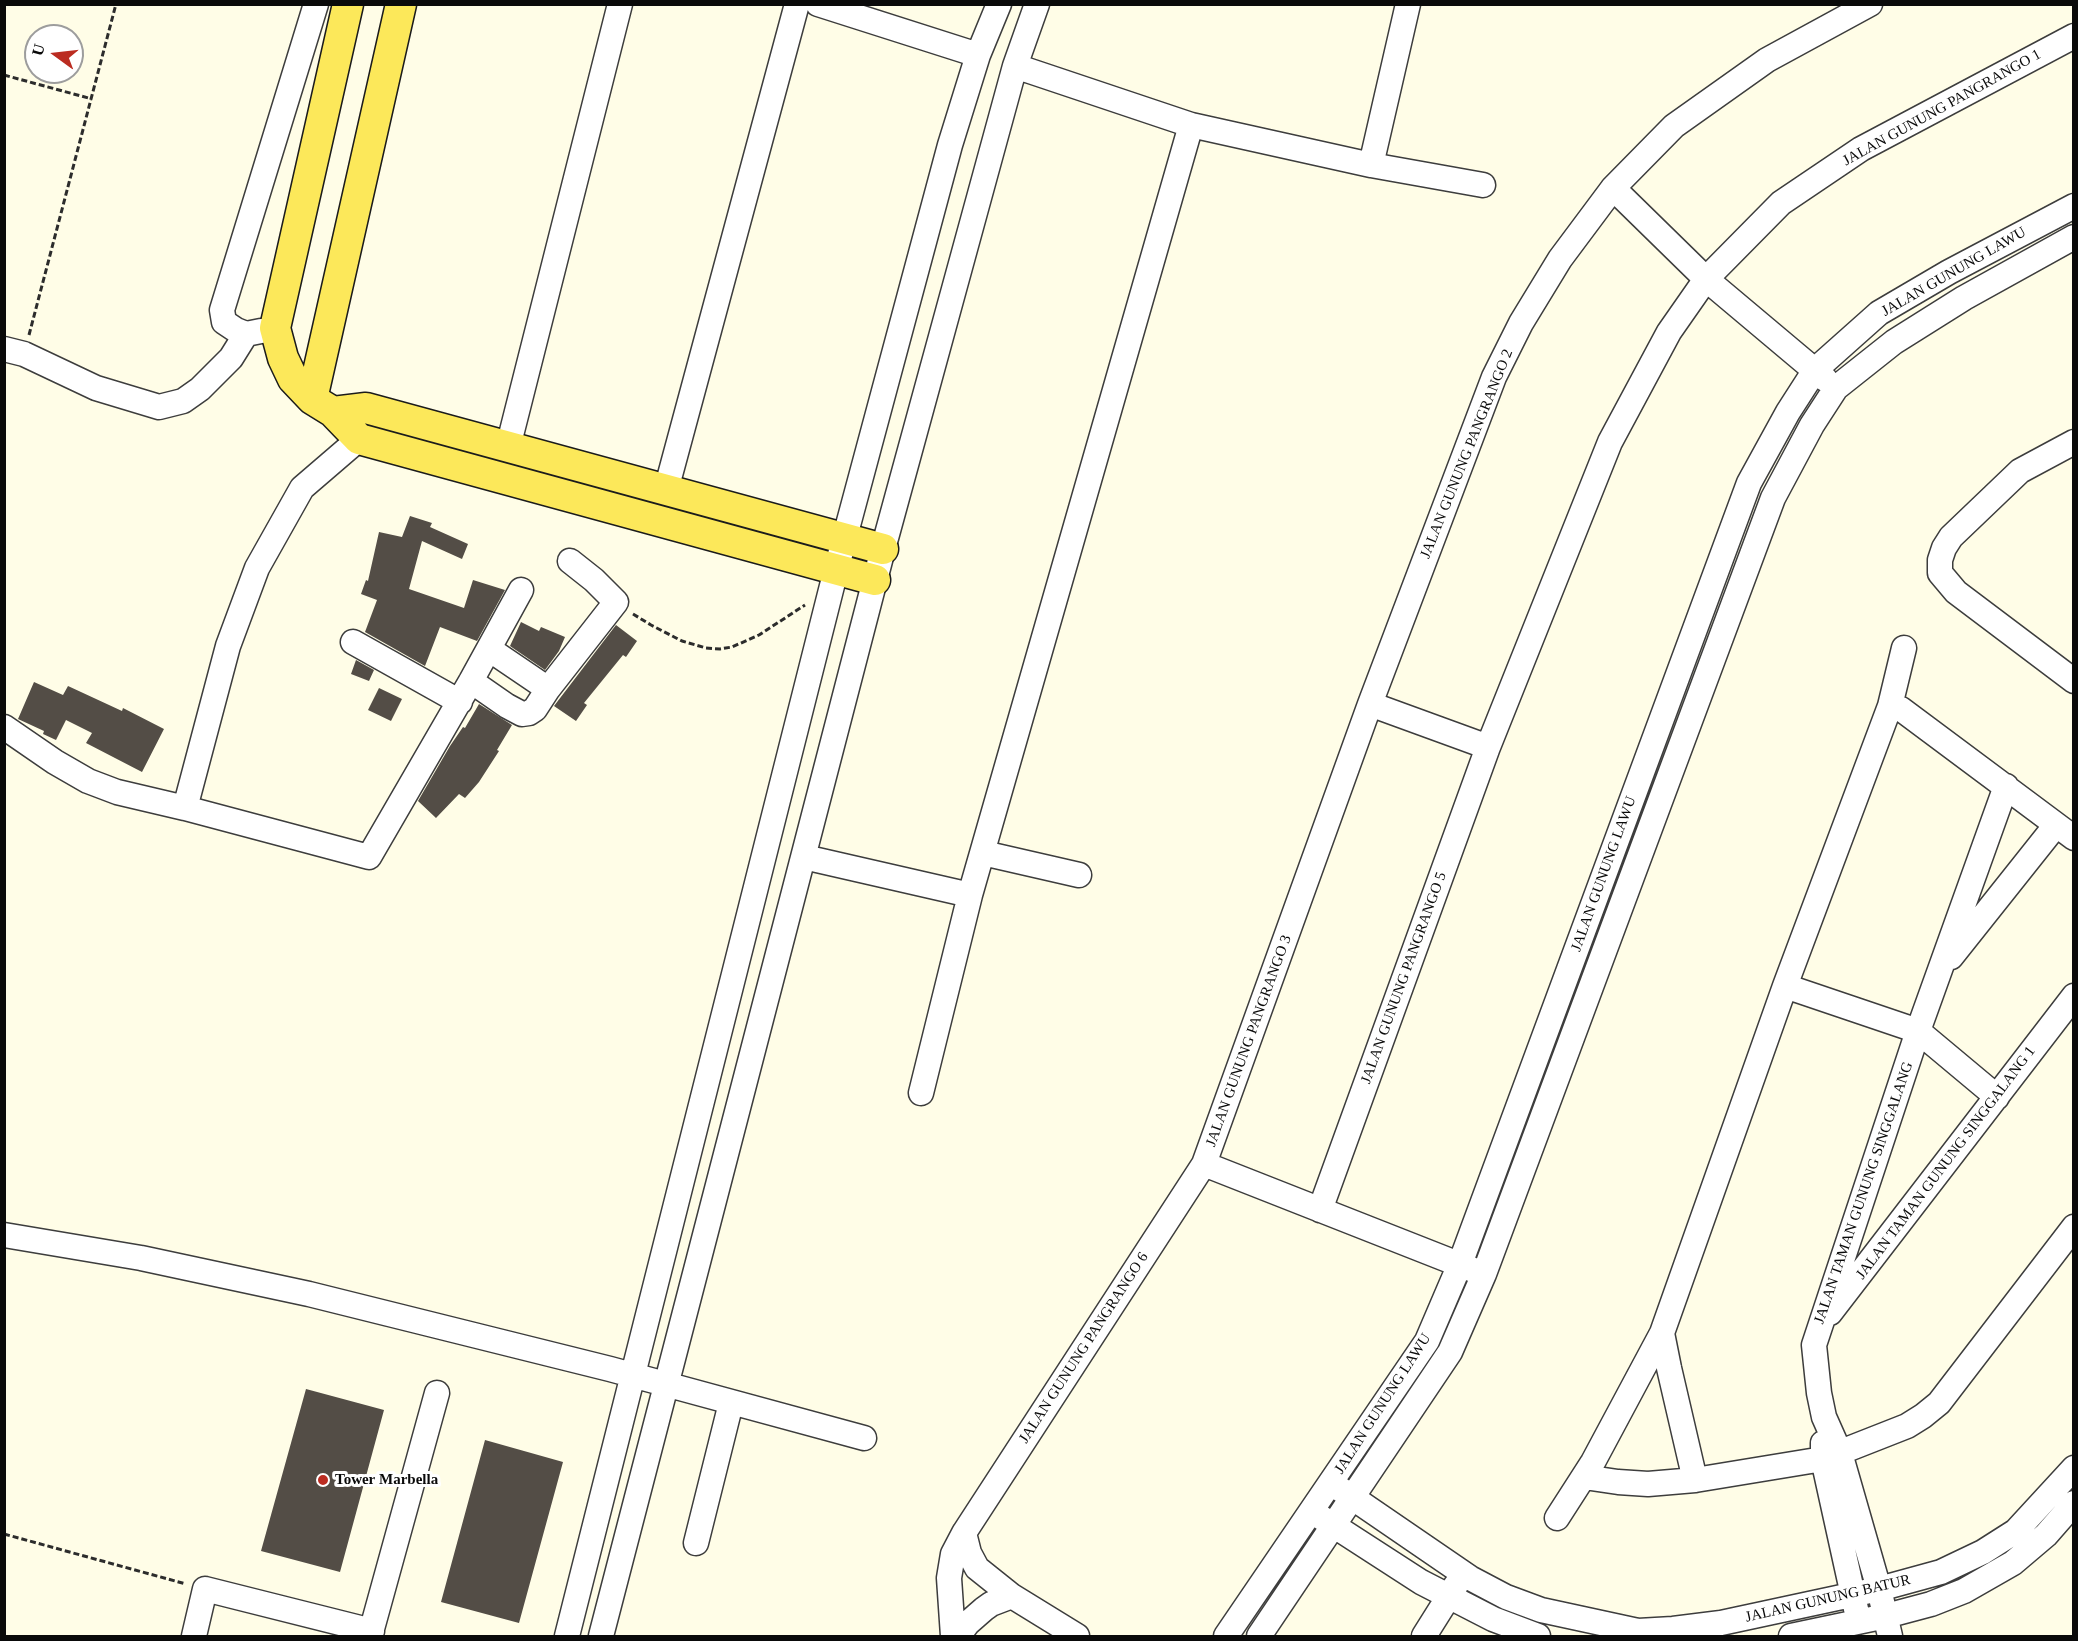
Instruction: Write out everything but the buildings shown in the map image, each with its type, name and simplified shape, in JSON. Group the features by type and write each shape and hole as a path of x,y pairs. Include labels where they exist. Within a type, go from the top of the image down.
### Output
{"main road":[{"path":"348,4 261,331 283,358 293,379 359,439 875,580"},
{"path":"322,405 401,4"},
{"path":"322,405 366,408 883,549"}],"street":[{"path":"261,331 236,330 224,322 222,310 316,4"},
{"path":"508,447 620,4"},
{"path":"666,490 797,4"},
{"path":"818,4 983,43"},
{"path":"983,4 983,43"},
{"path":"567,1636 836,570 950,145 983,43 999,4"},
{"path":"601,1636 883,549 1015,66 1037,4"},
{"path":"1371,165 1408,4"},
{"path":"1836,388 1706,279 1613,188 1674,126 1767,60 1870,4"},
{"name":"JALAN GUNUNG PANGRANGO 1","path":"1706,279 1781,203 1861,149 2073,36"},
{"path":"1015,66 1191,125 1371,165 1483,185"},
{"path":"921,1093 970,895 1191,125"},
{"name":"JALAN GUNUNG PANGRANGO 2","path":"1371,704 1494,377 1521,323 1560,259 1613,188"},
{"name":"JALAN GUNUNG LAWU","path":"1226,1636 1427,1341 1460,1264 1749,483 1815,370 1879,314 1949,272 2073,206"},
{"name":"JALAN GUNUNG LAWU","path":"1259,1636 1450,1352 1484,1274 1773,498 1812,425 1836,388 1894,342 1964,298 2073,237"},
{"path":"1371,704 1488,747 1610,442 1669,332 1706,279"},
{"path":"14,351 96,388 159,407 183,401 200,389 261,331"},
{"path":"185,808 228,646 257,568 302,488 359,439"},
{"path":"2073,442 2020,471 1952,537 1944,548 1940,560 1940,573 1956,592 2073,681"},
{"path":"353,642 522,714 529,713 535,709 616,602 570,561"},
{"path":"4,727 55,762 88,781 117,792 369,857 521,591"},
{"path":"1557,1518 1584,1477 1662,1333 1785,986 1890,706 1904,648"},
{"path":"489,649 548,689"},
{"name":"JALAN GUNUNG PANGRANGO 3","path":"1371,704 1204,1164 1484,1274"},
{"path":"1890,706 1900,709 2065,832"},
{"name":"JALAN GUNUNG PANGRANGO 5","path":"1320,1210 1488,747"},
{"name":"JALAN TAMAN GUNUNG SINGGALANG","path":"1860,1629 1814,1359 1814,1345 1918,1030 2006,786"},
{"name":"JALAN TAMAN GUNUNG SINGGALANG","path":"1940,972 2065,832"},
{"path":"982,853 1079,875"},
{"path":"804,857 970,895"},
{"path":"1785,986 1918,1030 1996,1097"},
{"name":"JALAN TAMAN GUNUNG SINGGALANG 1","path":"1818,1330 2073,996"},
{"name":"JALAN GUNUNG PANGRANGO 6","path":"953,1636 949,1578 952,1554 1204,1164"},
{"path":"1584,1477 1648,1484 1695,1480 1832,1456 1907,1426 1939,1402 2073,1227"},
{"path":"4,1235 237,1277 633,1375 864,1438"},
{"path":"1662,1333 1695,1480"},
{"path":"194,1636 205,1589 371,1634 437,1393"},
{"path":"696,1543 731,1403"},
{"name":"JALAN TAMAN GUNUNG SINGGALANG","path":"1832,1456 1879,1589 1888,1626"},
{"name":"JALAN GUNUNG BATUR","path":"1331,1483 1462,1573 1506,1597 1594,1630 1638,1631 1721,1623 1879,1589 1941,1572 1983,1552 2016,1531 2073,1468"},
{"name":"JALAN GUNUNG BATUR","path":"1791,1636 1888,1626 1931,1604 1964,1592 2013,1563 2046,1535 2073,1503"},
{"path":"1311,1511 1449,1598 1512,1628 1538,1636"},
{"path":"964,1533 969,1553 977,1568 1012,1596 1077,1636"},
{"path":"1424,1636 1462,1573"},
{"path":"958,1636 968,1623 984,1609 1012,1596"}],"path":[{"path":"14,351 92,99 116,4"},
{"path":"4,75 92,99"},
{"path":"616,602 651,625 682,641 706,648 720,649 732,647 759,635 807,604 827,607"},
{"path":"4,1534 205,1589"}],"place":[{"name":"Tower Marbella","path":"323,1480"}]}
